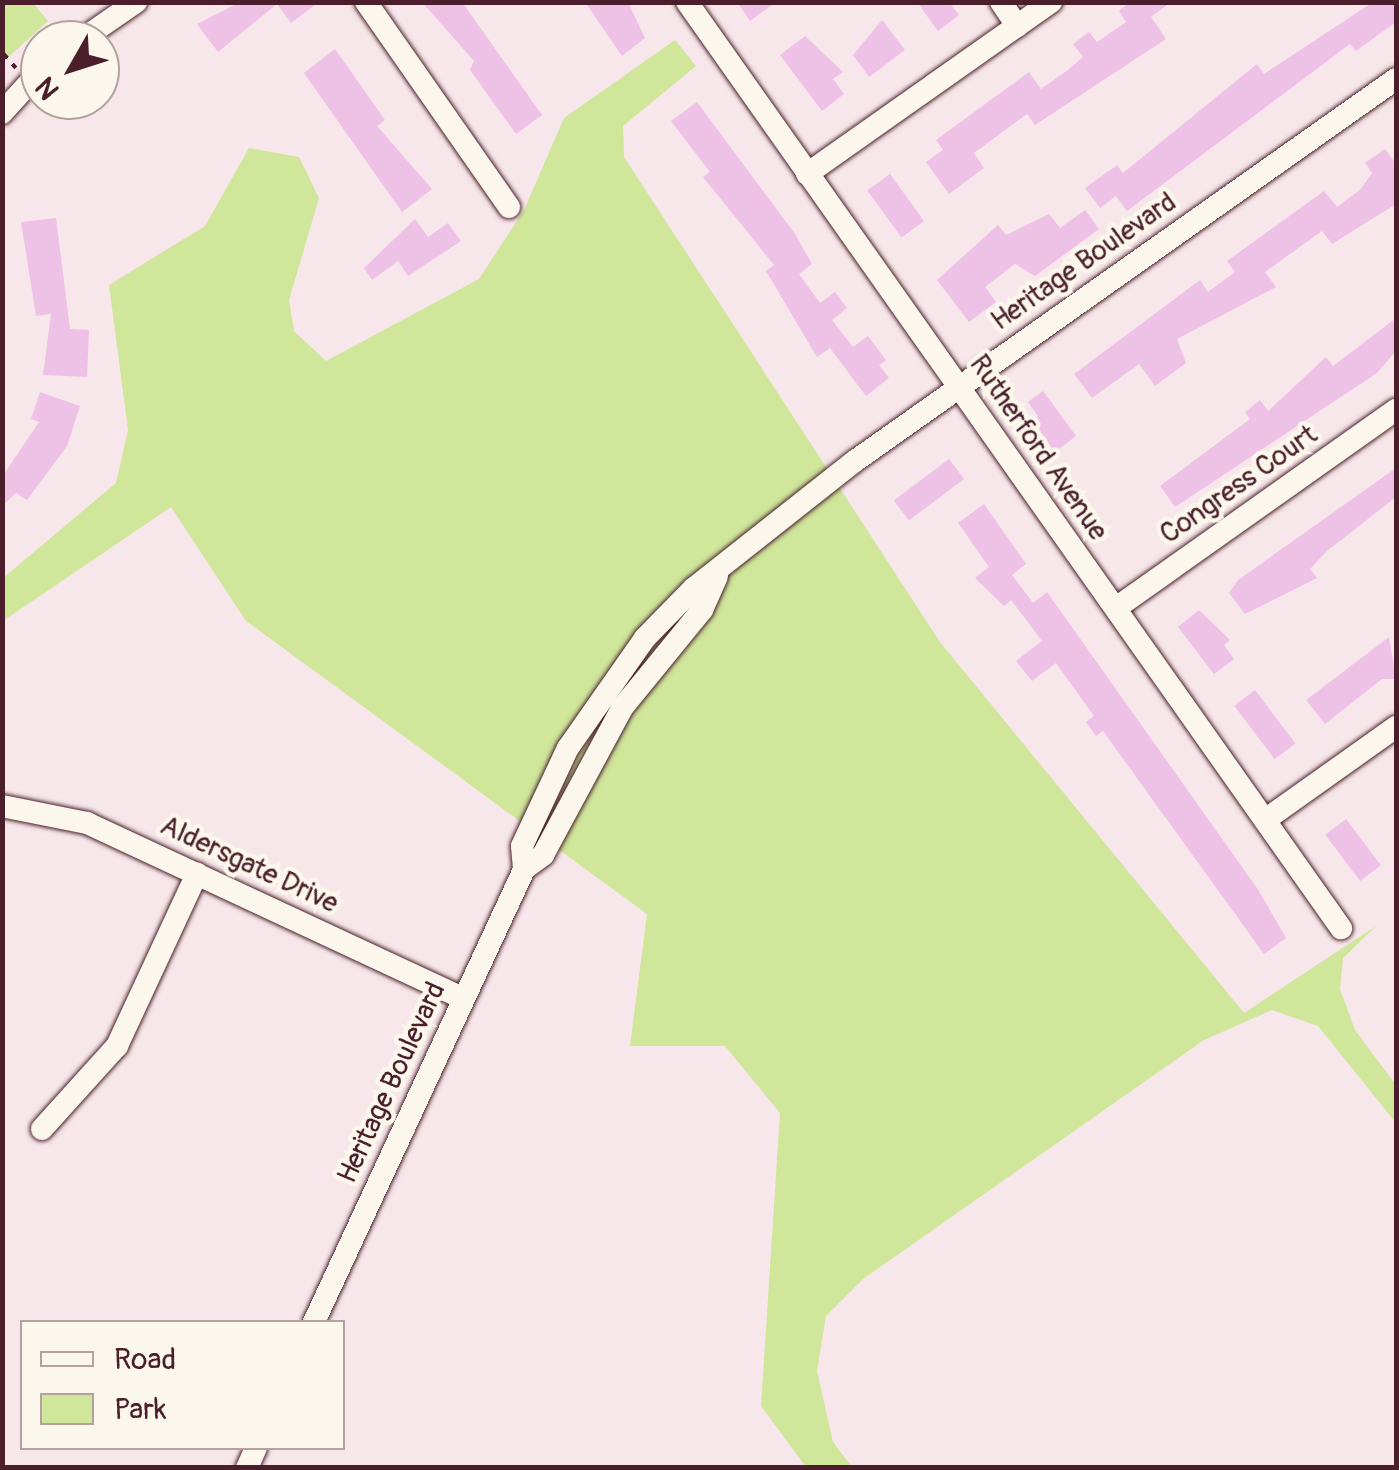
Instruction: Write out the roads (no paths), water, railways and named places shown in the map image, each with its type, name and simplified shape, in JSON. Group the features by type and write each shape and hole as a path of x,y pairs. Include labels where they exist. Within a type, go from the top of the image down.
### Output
{"street":[{"path":"110,20 136,2"},
{"path":"366,2 509,207"},
{"name":"Rutherford Avenue","path":"686,2 1341,928"},
{"path":"1001,2 1017,26"},
{"path":"807,174 1050,2"},
{"name":"Heritage Boulevard","path":"315,1320 524,869 543,856 612,723 702,610 717,576 958,388 1396,79"},
{"path":"2,112 20,93"},
{"name":"Congress Court","path":"1116,608 1396,410"},
{"path":"1264,820 1396,726"},
{"name":"Aldersgate Drive","path":"2,806 87,822 464,998"},
{"path":"42,1129 118,1046 197,874"}]}
